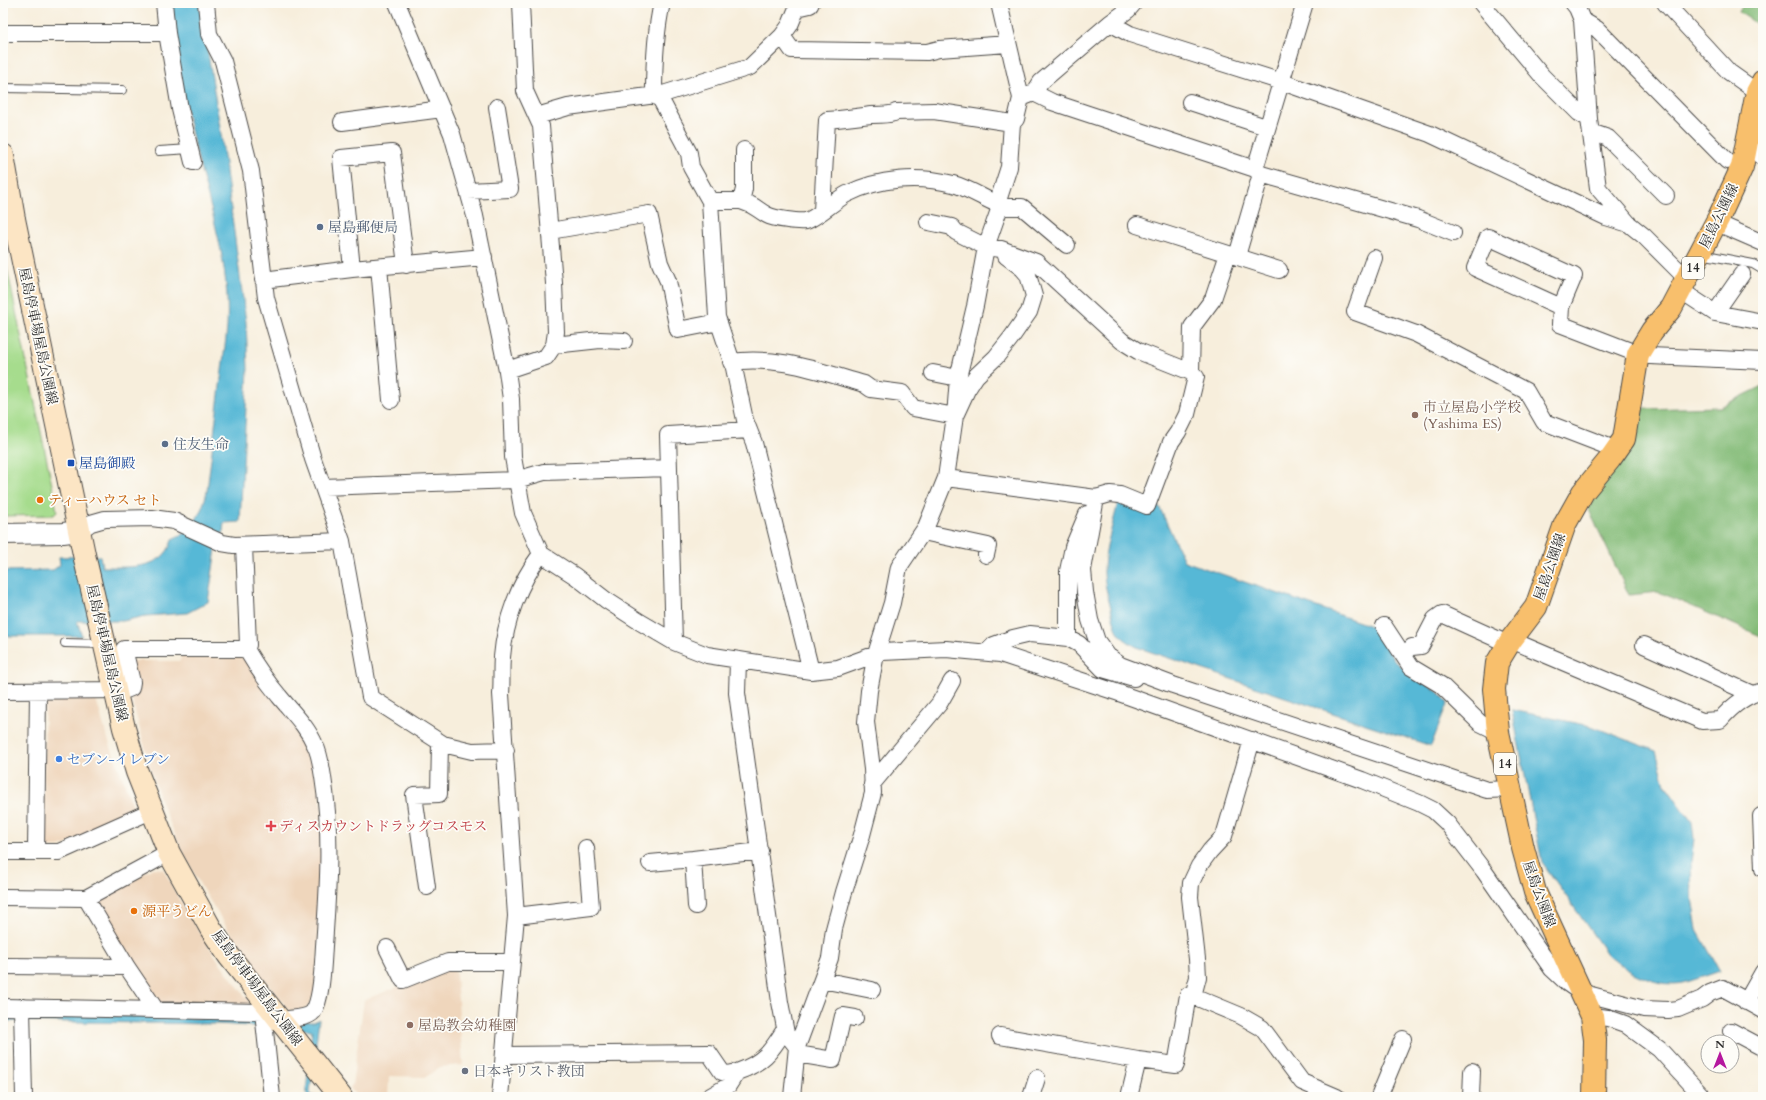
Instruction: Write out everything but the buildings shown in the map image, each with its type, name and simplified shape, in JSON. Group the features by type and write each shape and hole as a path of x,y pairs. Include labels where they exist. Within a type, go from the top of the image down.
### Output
{"main road":[{"name":"屋島公園線","path":"1594,1097 1595,1040 1592,1016 1535,892 1523,848 1498,732 1494,689 1497,663 1510,642 1536,607 1565,524 1583,492 1624,439 1638,354 1652,331 1671,308 1717,223 1742,167 1755,151 1760,87"},
{"name":"屋島停車場屋島公園線","path":"3,155 14,219 101,634 133,757 151,811 169,853 191,894 223,946 271,1013 341,1097"}],"street":[{"path":"164,3 167,33 180,109 191,156"},
{"path":"206,3 209,34 223,61 251,171 266,298 313,459 342,541 370,698 440,743 472,751 506,750"},
{"path":"397,3 452,134 468,191 484,257 507,370 511,399 513,456 516,480 523,513 541,554 575,576 606,600 674,642 707,655 810,671 838,668 882,652 946,649 1000,654 1252,740 1362,780 1432,810 1447,823 1484,871 1552,969 1567,983 1580,992 1650,1009 1668,1010 1678,1009 1723,988 1763,1010"},
{"path":"507,370 546,357 554,345 556,332 554,284 541,126 525,90 521,3"},
{"path":"654,95 654,62 658,20 662,3"},
{"path":"537,116 568,106 663,94 750,68 782,36 790,25 797,8 810,5 810,3"},
{"path":"999,3 1008,44 1028,95"},
{"path":"1191,372 1192,327 1213,300 1232,255 1258,171 1266,127 1282,82 1305,3"},
{"path":"1481,3 1542,76 1590,126 1608,138 1666,196"},
{"path":"1574,3 1582,20 1590,126 1598,188 1629,224 1644,236 1675,266 1683,285 1715,313 1763,322"},
{"path":"1665,3 1729,72 1760,87"},
{"path":"792,1097 797,1051 830,958 834,929 873,794 872,769 866,722 869,691 876,654 892,603 899,567 923,532 946,478 955,416 958,378 988,247 1009,167 1012,123 1016,119 1028,95 1041,82 1130,5"},
{"path":"1582,20 1597,29 1727,161"},
{"path":"1110,23 1130,34 1282,82 1430,134 1606,217 1629,224"},
{"path":"3,33 167,33"},
{"path":"782,36 792,50 927,52 939,49 1008,44"},
{"path":"654,95 661,100 690,153 691,167 710,201 717,317 732,362 745,420 756,451 810,671"},
{"path":"1028,95 1258,171 1418,219 1454,233"},
{"path":"1190,102 1266,127"},
{"path":"468,191 510,189 497,108"},
{"path":"342,122 442,109"},
{"path":"822,211 827,120 892,114 896,112 934,111 1012,123"},
{"path":"741,201 744,189 744,150"},
{"path":"352,269 341,158 377,154 392,153 406,265"},
{"path":"710,201 741,201 754,204 768,215 779,218 806,221 845,195 861,188 894,180 923,180 954,185 999,206 1022,207 1067,245"},
{"path":"550,231 649,214 660,263 668,281 678,330 719,322"},
{"path":"928,222 952,226 956,232 988,247 1022,268 1028,275 1034,296 1029,312 996,357 976,376 967,390 955,416"},
{"path":"1717,223 1763,242"},
{"path":"1137,225 1279,270"},
{"path":"1561,307 1475,268 1488,237 1574,276 1561,307 1560,324 1638,354 1763,361"},
{"path":"946,478 1096,498 1110,494 1120,495 1147,506 1171,442 1187,414 1196,377 1191,372 1138,351 1122,341 1036,262 1001,249 988,247"},
{"path":"263,280 352,269 484,257"},
{"path":"1374,258 1355,312 1416,334 1526,391 1544,422 1616,450"},
{"path":"379,267 391,400"},
{"path":"1715,313 1742,274"},
{"path":"554,345 600,340 624,341"},
{"path":"732,362 747,360 804,366 864,384 871,389 902,393 913,408 955,416"},
{"path":"933,373 958,378"},
{"path":"674,642 668,435 749,430"},
{"path":"323,487 516,480 544,472 669,468"},
{"path":"1068,638 1068,571 1073,547 1090,507 1096,498"},
{"path":"1096,498 1083,570 1084,592 1090,620 1097,640 1108,656 1120,664 1173,685 1487,790 1510,789"},
{"path":"3,534 63,533 79,531 91,523 105,519 152,518 174,521 222,543 234,546 342,541"},
{"path":"923,532 988,546 986,555"},
{"path":"244,545 248,645 246,649"},
{"path":"500,1097 516,916 502,694 502,657 508,622 525,580 541,554"},
{"path":"1412,647 1421,646 1435,619 1442,614 1702,721 1720,720 1733,706 1758,692"},
{"path":"1384,626 1411,667 1441,685 1480,723 1498,732"},
{"path":"987,652 994,645 1030,634 1068,638 1079,644 1103,669 1165,686 1173,685"},
{"path":"1644,645 1758,692"},
{"path":"3,691 116,691 131,688 132,682 124,649 246,649"},
{"path":"3,1007 22,1014 156,1010 271,1013 306,1016 312,1012 320,991 327,909 328,868 325,792 321,765 316,746 311,736 300,720 278,696 246,649"},
{"path":"738,661 737,693 786,1033 797,1051 833,1060 843,1016 855,1018"},
{"path":"872,784 939,704 952,681"},
{"path":"36,852 38,691"},
{"path":"1193,996 1198,977 1190,897 1191,883 1199,866 1224,836 1252,740"},
{"path":"427,886 414,795 439,794 440,743"},
{"path":"3,852 59,852 151,811"},
{"path":"1761,816 1763,869"},
{"path":"516,916 591,907 586,848"},
{"path":"650,863 760,851"},
{"path":"3,898 86,898 169,853"},
{"path":"693,859 696,906"},
{"path":"86,898 127,968 156,1010"},
{"path":"387,948 403,980 448,962 512,962"},
{"path":"3,966 127,968"},
{"path":"1746,1002 1763,972"},
{"path":"822,980 872,990"},
{"path":"1000,1036 1138,1060 1176,1065 1188,995 1241,1016 1262,1028 1302,1082 1336,1097"},
{"path":"271,1013 272,1097"},
{"path":"22,1014 24,1097"},
{"path":"1592,1016 1608,1018 1624,1024 1659,1049 1703,1097"},
{"path":"504,1055 709,1053 722,1072 728,1074 750,1068 763,1059 771,1051 785,1029"},
{"path":"1731,1032 1763,1048"},
{"path":"1379,1097 1403,1040"},
{"path":"1129,1097 1138,1060"},
{"path":"1472,1070 1472,1097"},
{"path":"709,1097 728,1086 736,1072"},
{"path":"1031,1097 1037,1078"}],"lane":[{"path":"3,88 122,90"},
{"path":"159,151 191,156"},
{"path":"1700,254 1753,264 1763,270"},
{"path":"65,643 101,634"}],"shaded area":[{"path":"245,653 313,746 324,822 317,988 310,1004 303,1010 290,1011 242,951 202,888 181,848 163,807 151,771 130,692 130,661 180,661 181,654"},
{"path":"51,695 95,695 106,734 136,814 60,847 48,847 43,841 45,701"},
{"path":"153,868 163,869 183,907 217,959 251,1004 154,1003 95,908 98,900"},
{"name":"屋島教会幼稚園","path":"455,964 463,1065 440,1067 426,1077 389,1076 388,1097 358,1097 350,1088 352,1085 364,1000"}],"green space":[{"path":"1744,3 1763,3 1763,28 1739,12"},
{"path":"3,249 53,490 57,512 54,515 3,516"},
{"path":"1763,386 1763,637 1659,592 1629,595 1588,508 1626,449 1640,409 1720,407"}],"water":[{"path":"170,3 200,3 221,134 246,322 248,369 240,522 224,523 222,540 216,549 208,602 187,613 145,616 123,621 77,621 82,636 3,636 3,571 53,570 60,565 59,557 100,556 102,567 133,567 153,562 168,550 172,540 186,532 196,520 205,499 226,338 227,292 220,247 180,83"},
{"path":"1119,499 1146,511 1159,506 1184,561 1374,627 1395,661 1410,674 1438,692 1448,702 1431,746 1139,648 1122,637 1114,622 1104,576 1104,562"},
{"path":"1512,710 1591,726 1656,751 1665,784 1692,822 1694,839 1691,862 1692,898 1697,930 1720,971 1682,983 1662,983 1652,981 1632,972 1607,954 1542,862"},
{"path":"3,1012 314,1022 319,1019 310,1092 311,1095 317,1097 309,1097 306,1093 312,1030 218,1024 3,1021"}],"place":[{"name":"屋島郵便局","path":"320,227"},
{"name":"市立屋島小学校 (Yashima ES)","path":"1415,415"},
{"name":"住友生命","path":"165,444"},
{"name":"屋島御殿","path":"71,463"},
{"name":"ティーハウス セト","path":"40,500"},
{"name":"セブン-イレブン","path":"59,759"},
{"name":"ディスカウントドラッグコスモス","path":"271,826"},
{"name":"源平うどん","path":"134,911"},
{"name":"屋島教会幼稚園","path":"410,1025"},
{"name":"日本キリスト教団","path":"465,1071"}]}
